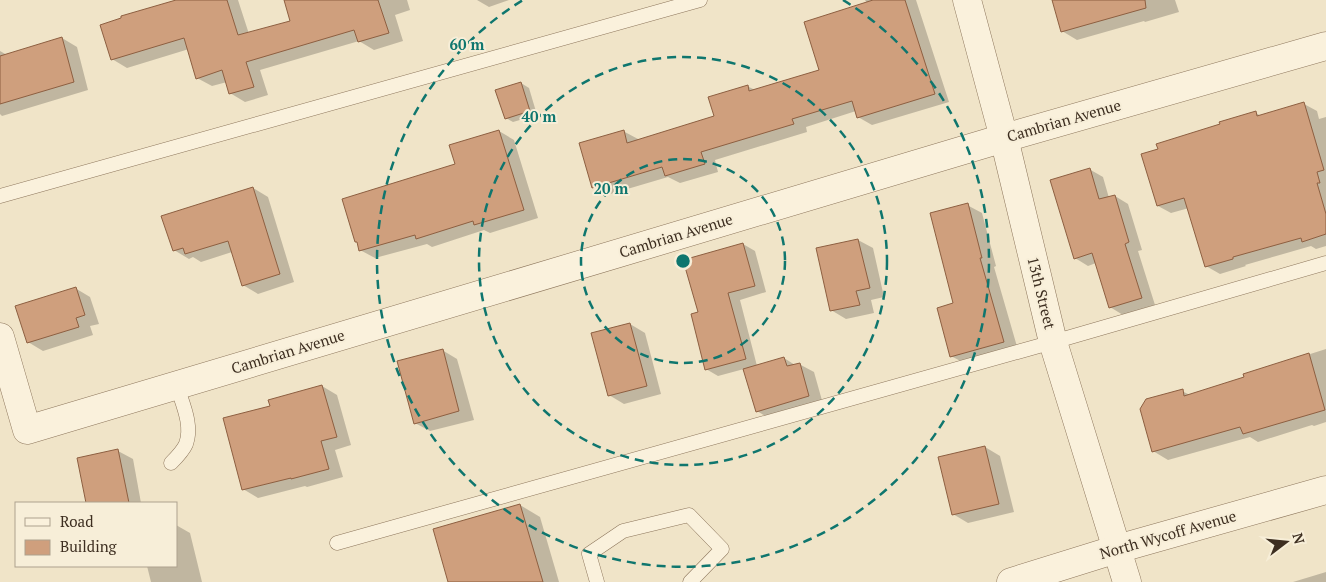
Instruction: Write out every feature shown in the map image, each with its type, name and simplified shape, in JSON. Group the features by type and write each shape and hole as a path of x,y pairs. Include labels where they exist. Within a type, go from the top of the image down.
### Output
{"street":[{"name":"13th Street","path":"967,0 1004,138 1053,342 1127,582"},
{"name":"Cambrian Avenue","path":"0,337 28,430 1004,138 1326,46"},
{"name":"North Wycoff Avenue","path":"1011,582 1117,549 1326,490"}],"lane":[{"path":"0,196 700,0"},
{"path":"337,543 1053,342 1326,263"},
{"path":"171,463 181,452 186,442 188,431 177,386"},
{"path":"597,582 589,554 624,531 689,515 722,548 690,582"}],"building":[{"path":"176,0 227,0 238,35 290,21 284,0 378,0 389,33 358,42 354,30 246,62 254,87 229,94 222,70 196,79 184,38 111,60 100,25 121,18 121,16"},
{"path":"873,0 905,0 935,94 857,118 852,101 792,119 794,124 701,152 705,164 665,176 662,167 592,188 579,143 624,130 627,143 714,116 708,97 748,85 749,91 819,70 804,22"},
{"path":"1052,0 1145,0 1146,8 1061,32"},
{"path":"62,37 74,82 0,104 0,56"},
{"path":"521,82 530,111 505,119 495,90"},
{"path":"1304,102 1324,170 1317,172 1320,183 1317,183 1326,214 1326,234 1302,242 1301,238 1205,267 1184,198 1157,206 1141,154 1158,149 1156,144 1220,124 1219,122 1256,111 1257,116"},
{"path":"499,130 524,210 474,225 473,221 416,239 415,235 359,251 342,199 455,164 449,145"},
{"path":"1090,168 1099,199 1115,195 1129,242 1125,244 1142,298 1109,308 1092,253 1074,259 1050,180"},
{"path":"253,187 280,274 242,286 228,241 185,254 183,248 173,251 161,216"},
{"path":"968,203 982,258 980,258 1004,342 950,357 937,308 953,303 930,213"},
{"path":"858,239 870,288 856,291 860,305 830,311 816,248"},
{"path":"743,243 755,286 728,293 746,359 705,370 691,314 698,312 683,260"},
{"path":"76,287 85,315 76,318 79,327 27,343 15,306"},
{"path":"630,323 647,386 608,396 591,333"},
{"path":"443,349 459,411 414,424 397,361"},
{"path":"1309,353 1325,410 1243,434 1240,427 1152,452 1140,409 1146,399 1183,389 1184,396 1244,377 1243,374"},
{"path":"784,357 787,366 800,363 809,396 756,412 743,369"},
{"path":"322,385 337,437 321,441 329,469 242,490 223,418 270,406 268,400"},
{"path":"985,446 999,504 952,515 938,457"},
{"path":"118,449 129,502 86,502 77,458"},
{"path":"520,504 543,582 448,582 433,529"}]}
